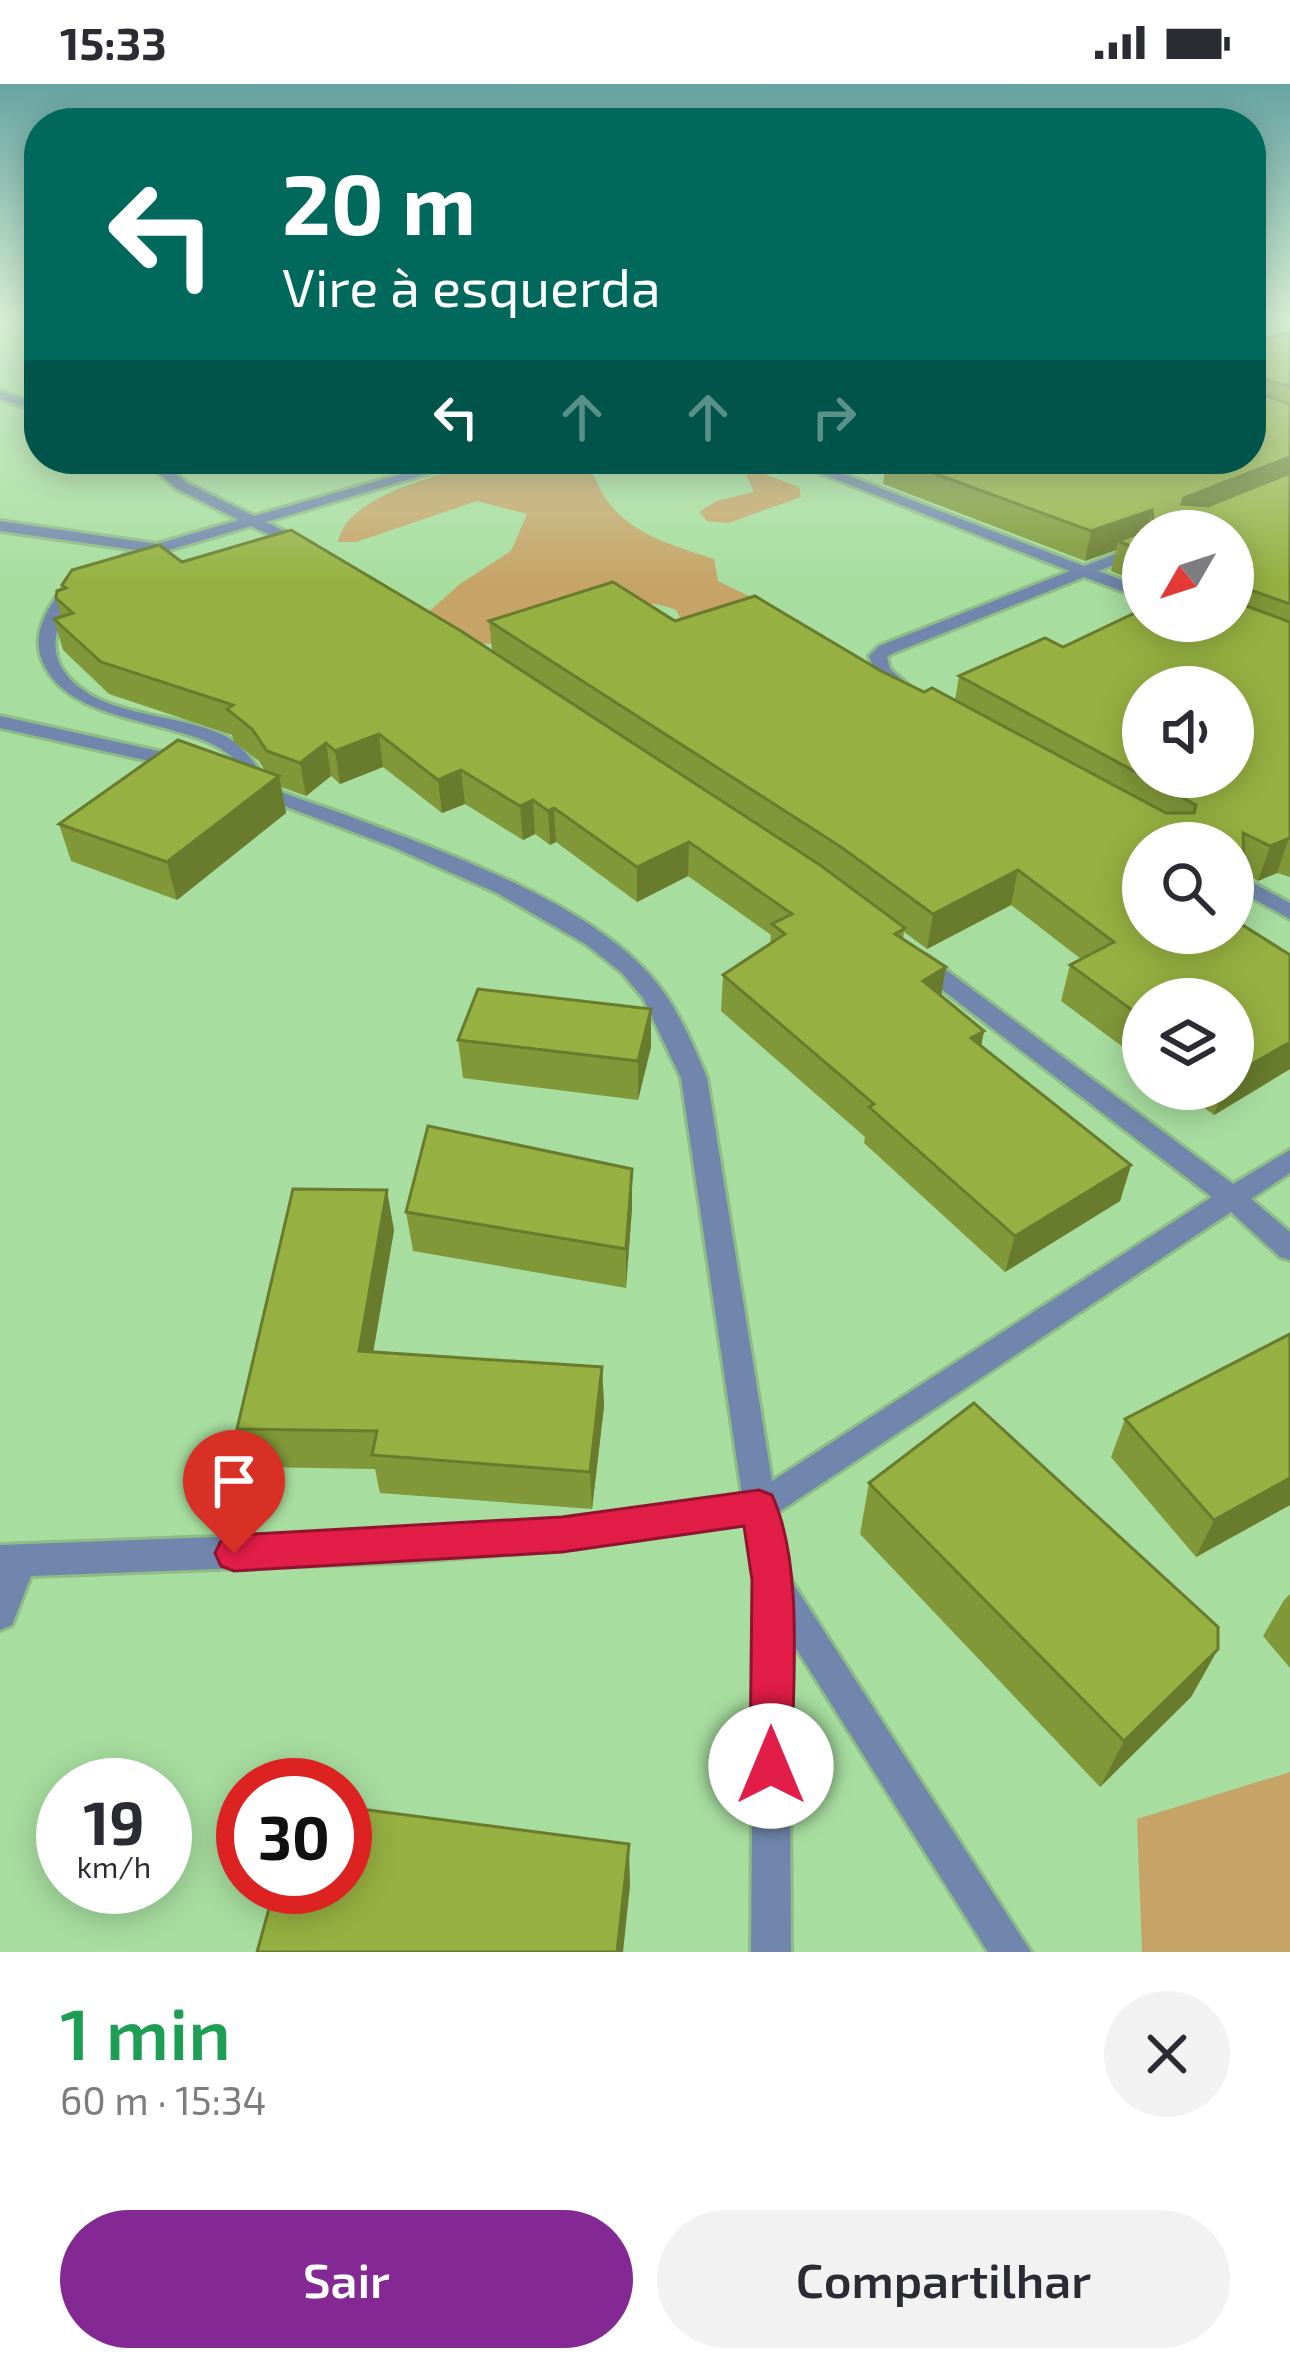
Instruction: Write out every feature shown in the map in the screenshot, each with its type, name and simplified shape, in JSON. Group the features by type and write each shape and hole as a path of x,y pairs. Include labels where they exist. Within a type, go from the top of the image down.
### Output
{"street":[{"path":"167,474 182,486 256,519 322,557"},
{"path":"263,791 248,762 227,745 91,701 66,679 45,645 58,605 99,568 416,474"},
{"path":"830,474 1122,586"},
{"path":"856,484 887,474"},
{"path":"0,526 157,548"},
{"path":"85,539 99,568"},
{"path":"916,698 882,671 878,656 885,650 1122,557"},
{"path":"0,722 218,775 394,841 527,902 628,966 657,1000 694,1078 771,1580 771,1952"},
{"path":"1254,891 1290,912"},
{"path":"902,947 1235,1200 1290,1249"},
{"path":"0,1613 10,1561 428,1545 562,1535 759,1507 1290,1160"},
{"path":"771,1580 1011,1952"}],"shaded area":[{"path":"441,474 590,474 627,522 659,540 714,559 718,581 755,599 686,628 676,610 623,605 519,640 465,641 425,615 460,584 511,551 527,514 477,501 356,542 338,542 345,525 360,510"},
{"path":"764,474 799,487 801,497 728,523 707,521 699,512 716,501 754,492 746,475"},
{"path":"1290,1772 1290,1952 1142,1952 1137,1819"}],"building":[{"path":"1266,406 1290,406 1290,457 1266,466"},
{"path":"1290,473 1290,604 1254,591 1254,510 1122,510 1122,520 1091,531 936,474 1246,474 1184,498 1182,504 1208,506"},
{"path":"291,530 461,631 820,865 905,928 895,934 946,967 923,981 984,1031 971,1038 1131,1165 1015,1236 869,1107 874,1104 723,975 785,934 772,924 792,914 689,842 637,867 554,808 548,811 533,800 520,806 461,770 438,780 379,734 335,751 326,743 300,763 267,751 252,729 227,709 233,705 101,662 54,619 73,613 56,598 57,591 66,588 62,585 72,570 159,545 182,562"},
{"path":"613,582 675,621 755,596 881,671 924,692 932,688 1122,789 1122,798 1138,798 1166,813 1194,813 1196,805 1183,798 1254,798 1254,666 1122,666 1122,765 959,676 1045,638 1063,647 1122,619 1122,642 1254,642 1254,609 1290,622 1290,838 1270,846 1254,838 1254,822 1122,822 1122,954 1254,954 1254,932 1290,955 1290,1042 1254,1063 1254,978 1122,978 1122,1003 1070,965 1114,942 1018,870 933,914 841,847 489,621"},
{"path":"178,740 279,776 167,862 59,824"},
{"path":"478,989 651,1009 638,1061 458,1040"},
{"path":"428,1126 632,1169 626,1249 406,1212"},
{"path":"293,1189 387,1190 359,1351 602,1367 590,1472 372,1455 377,1431 237,1429"},
{"path":"1290,1334 1290,1478 1214,1520 1125,1419"},
{"path":"974,1403 1218,1627 1218,1649 1124,1741 869,1483"},
{"path":"372,1811 629,1844 617,1952 257,1952 268,1914 372,1914"}],"route":[{"path":"234,1553 562,1535 759,1507 771,1580 771,1766"}]}
